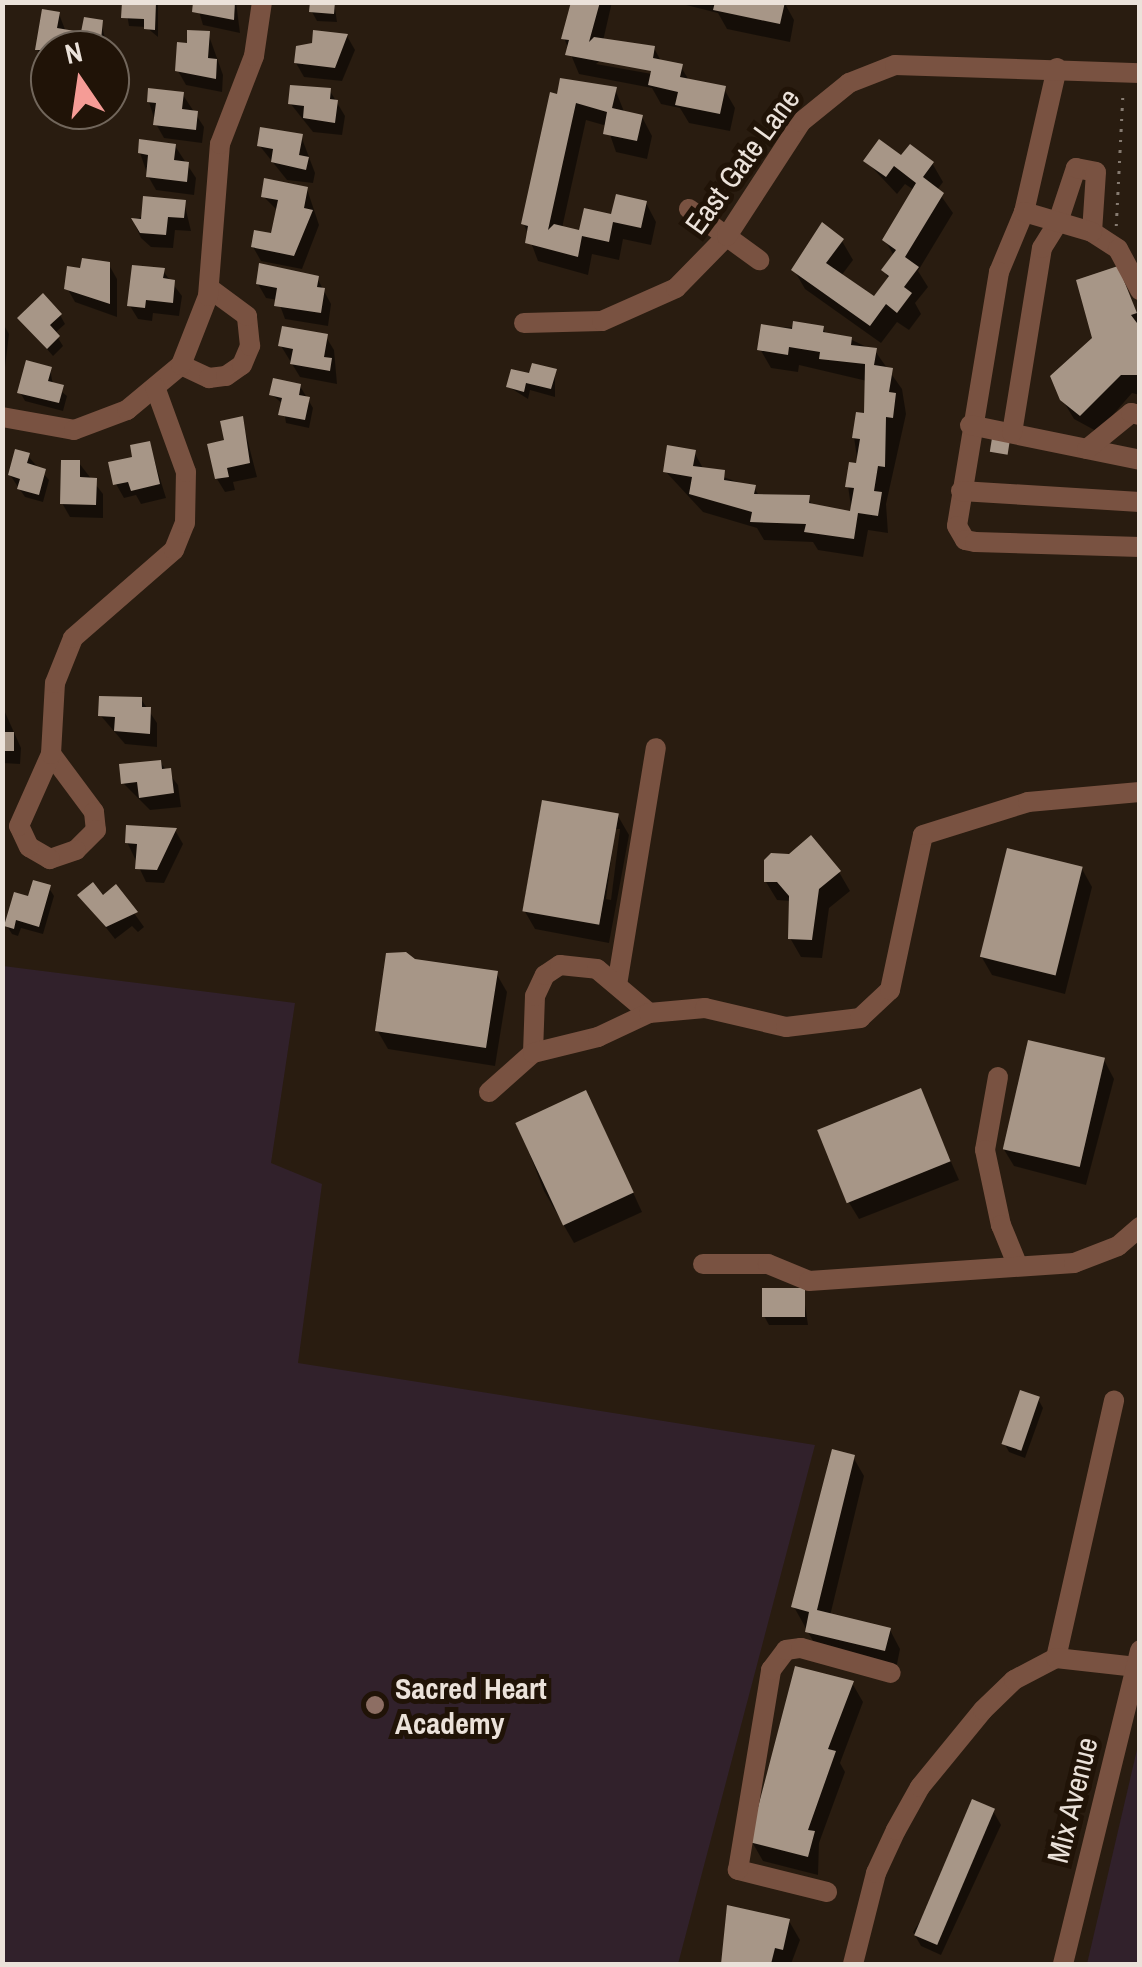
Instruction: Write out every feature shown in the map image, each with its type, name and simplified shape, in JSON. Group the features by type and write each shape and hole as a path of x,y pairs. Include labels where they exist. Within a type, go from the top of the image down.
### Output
{"street":[{"path":"2,417 74,430 127,410 180,366 209,288 220,144 254,56 262,2"},
{"name":"East Gate Lane","path":"524,323 602,322 676,288 727,236 801,122 849,82 895,65 1057,68 1131,78"},
{"path":"1057,68 1024,212 999,272 970,425 956,526 965,540 1140,546"},
{"path":"1012,434 1034,280 1076,168 1096,172 1101,236 1140,290"},
{"path":"689,208 759,260"},
{"path":"1024,212 1101,236"},
{"path":"180,366 209,378 226,376 242,365 250,346 247,316 209,288"},
{"path":"51,754 94,812 96,830 76,850 50,858 30,847 19,826 51,754 55,683 74,638 174,550 184,523 186,472 155,387"},
{"path":"1087,450 1130,413 1140,414"},
{"path":"970,425 1140,460"},
{"path":"961,491 1140,502"},
{"path":"617,985 656,748"},
{"path":"489,1092 533,1052 598,1037 650,1013 705,1008 786,1027 860,1018 890,990 923,836 1028,802 1140,792"},
{"path":"533,1052 535,996 544,975 574,964 597,969 650,1013"},
{"path":"998,1077 985,1150 1001,1225 1017,1264"},
{"path":"703,1264 768,1264 809,1282 1093,1258 1140,1227"},
{"path":"1056,1658 1114,1400"},
{"path":"827,1892 738,1870 771,1670 786,1650 800,1648 891,1674"},
{"path":"853,1964 876,1873 920,1787 1014,1680 1056,1658 1138,1658"},
{"name":"Mix Avenue","path":"1063,1964 1138,1658"}],"path":[{"path":"1101,236 1131,78"}],"shaded area":[{"name":"Sacred Heart Academy","path":"3,966 295,1003 271,1163 322,1184 298,1363 815,1445 678,1964 3,1964"},
{"path":"1139,1741 1139,1964 1087,1964"}],"building":[{"path":"122,2 156,2 155,30 144,29 144,19 121,18"},
{"path":"193,2 235,2 234,20 192,12"},
{"path":"310,2 335,2 334,14 309,12"},
{"path":"571,2 600,2 589,42 594,37 655,46 653,58 683,64 680,77 726,86 720,114 675,105 678,92 648,85 651,71 565,55 569,40 561,39"},
{"path":"715,2 785,2 780,24 713,10"},
{"path":"42,9 60,12 57,28 69,30 38,30"},
{"path":"84,17 103,20 102,30 81,30"},
{"path":"187,30 210,31 208,58 217,59 216,79 175,71 177,42 187,43"},
{"path":"313,30 348,34 335,68 294,63 296,46 312,43"},
{"path":"560,78 617,87 612,108 643,115 637,141 603,134 607,112 576,103 548,230 554,224 579,230 584,208 611,214 616,194 647,201 641,228 613,222 609,242 582,236 578,257 525,243 528,226 521,224 550,92 557,94"},
{"path":"290,85 331,88 330,99 338,100 335,123 303,118 304,106 288,104"},
{"path":"148,88 184,92 182,109 198,111 196,130 153,125 156,103 147,102"},
{"path":"260,127 303,134 299,155 309,157 306,170 271,162 273,149 257,146"},
{"path":"139,139 176,144 174,160 189,162 187,182 146,177 148,155 138,153"},
{"path":"879,139 901,155 910,144 934,162 923,177 944,193 905,257 919,267 904,287 912,293 897,313 886,304 870,326 791,270 822,222 844,239 826,263 874,296 889,276 881,270 896,250 882,240 916,183 894,166 886,177 863,161"},
{"path":"264,178 308,187 304,208 313,210 294,256 251,247 254,230 271,233 278,200 261,197"},
{"path":"143,196 186,200 184,218 168,217 166,235 140,233 131,218 141,219"},
{"path":"82,258 110,262 110,304 64,289 67,266 80,268"},
{"path":"259,263 319,276 317,287 325,288 321,313 274,306 277,288 256,284"},
{"path":"132,265 165,268 163,278 175,280 173,303 146,300 145,308 127,306"},
{"path":"1118,266 1137,313 1131,315 1140,327 1140,375 1121,375 1080,416 1060,400 1050,376 1092,338 1076,280"},
{"path":"43,293 62,314 50,325 60,336 47,349 17,318"},
{"path":"793,321 824,326 823,332 852,337 851,345 877,348 874,365 893,368 889,392 896,393 893,418 886,417 885,467 878,466 874,491 882,492 878,516 858,513 854,539 804,532 806,524 750,522 752,512 689,494 692,477 663,472 667,445 696,450 693,466 725,470 724,480 756,485 754,494 810,495 809,503 850,511 854,488 845,487 849,462 856,463 860,439 852,438 856,412 864,413 865,364 819,359 820,352 789,347 788,355 757,350 761,324 792,329"},
{"path":"282,326 328,334 324,357 332,358 330,371 290,364 293,349 278,346"},
{"path":"26,360 52,367 48,381 64,385 59,403 17,393"},
{"path":"532,363 557,369 551,389 526,383 524,392 506,387 511,369 529,373"},
{"path":"273,378 301,384 299,395 310,397 305,420 278,415 282,398 269,395"},
{"path":"243,416 250,463 227,468 229,477 215,479 207,444 224,440 220,421"},
{"path":"992,438 1010,441 1008,455 990,452"},
{"path":"150,441 160,484 131,491 128,482 113,485 108,462 132,457 130,445"},
{"path":"15,449 30,453 27,463 46,469 39,495 17,489 20,479 8,475"},
{"path":"61,460 80,460 80,477 97,478 96,505 60,504"},
{"path":"99,696 142,697 142,707 151,707 150,734 114,731 115,717 98,716"},
{"path":"2,732 14,732 14,751 2,751"},
{"path":"161,760 162,769 171,768 174,793 139,798 137,782 121,784 119,764"},
{"path":"542,800 619,814 599,925 522,911"},
{"path":"126,825 177,828 157,870 135,869 137,844 125,843"},
{"path":"811,835 841,871 819,889 812,940 788,939 789,896 777,882 764,882 764,860 771,853 789,854"},
{"path":"1007,848 1083,867 1056,976 980,957"},
{"path":"33,880 51,885 39,927 16,920 14,929 4,926 14,892 28,896"},
{"path":"93,882 103,895 116,884 138,912 106,927 77,895"},
{"path":"406,952 415,959 498,971 486,1048 375,1031 386,953"},
{"path":"1028,1040 1105,1058 1080,1167 1003,1149"},
{"path":"921,1088 951,1161 847,1203 817,1130"},
{"path":"586,1090 634,1192 563,1225 515,1123"},
{"path":"762,1288 805,1288 805,1317 762,1317"},
{"path":"1020,1390 1040,1397 1021,1451 1001,1444"},
{"path":"832,1449 855,1455 817,1610 891,1628 885,1651 805,1632 809,1612 791,1607"},
{"path":"795,1666 854,1681 828,1749 836,1751 808,1830 815,1831 808,1857 749,1842"},
{"path":"972,1799 995,1809 937,1945 914,1935"},
{"path":"727,1905 790,1919 783,1950 775,1948 771,1964 721,1964"}],"place":[{"name":"Sacred Heart Academy","path":"375,1705"}]}
